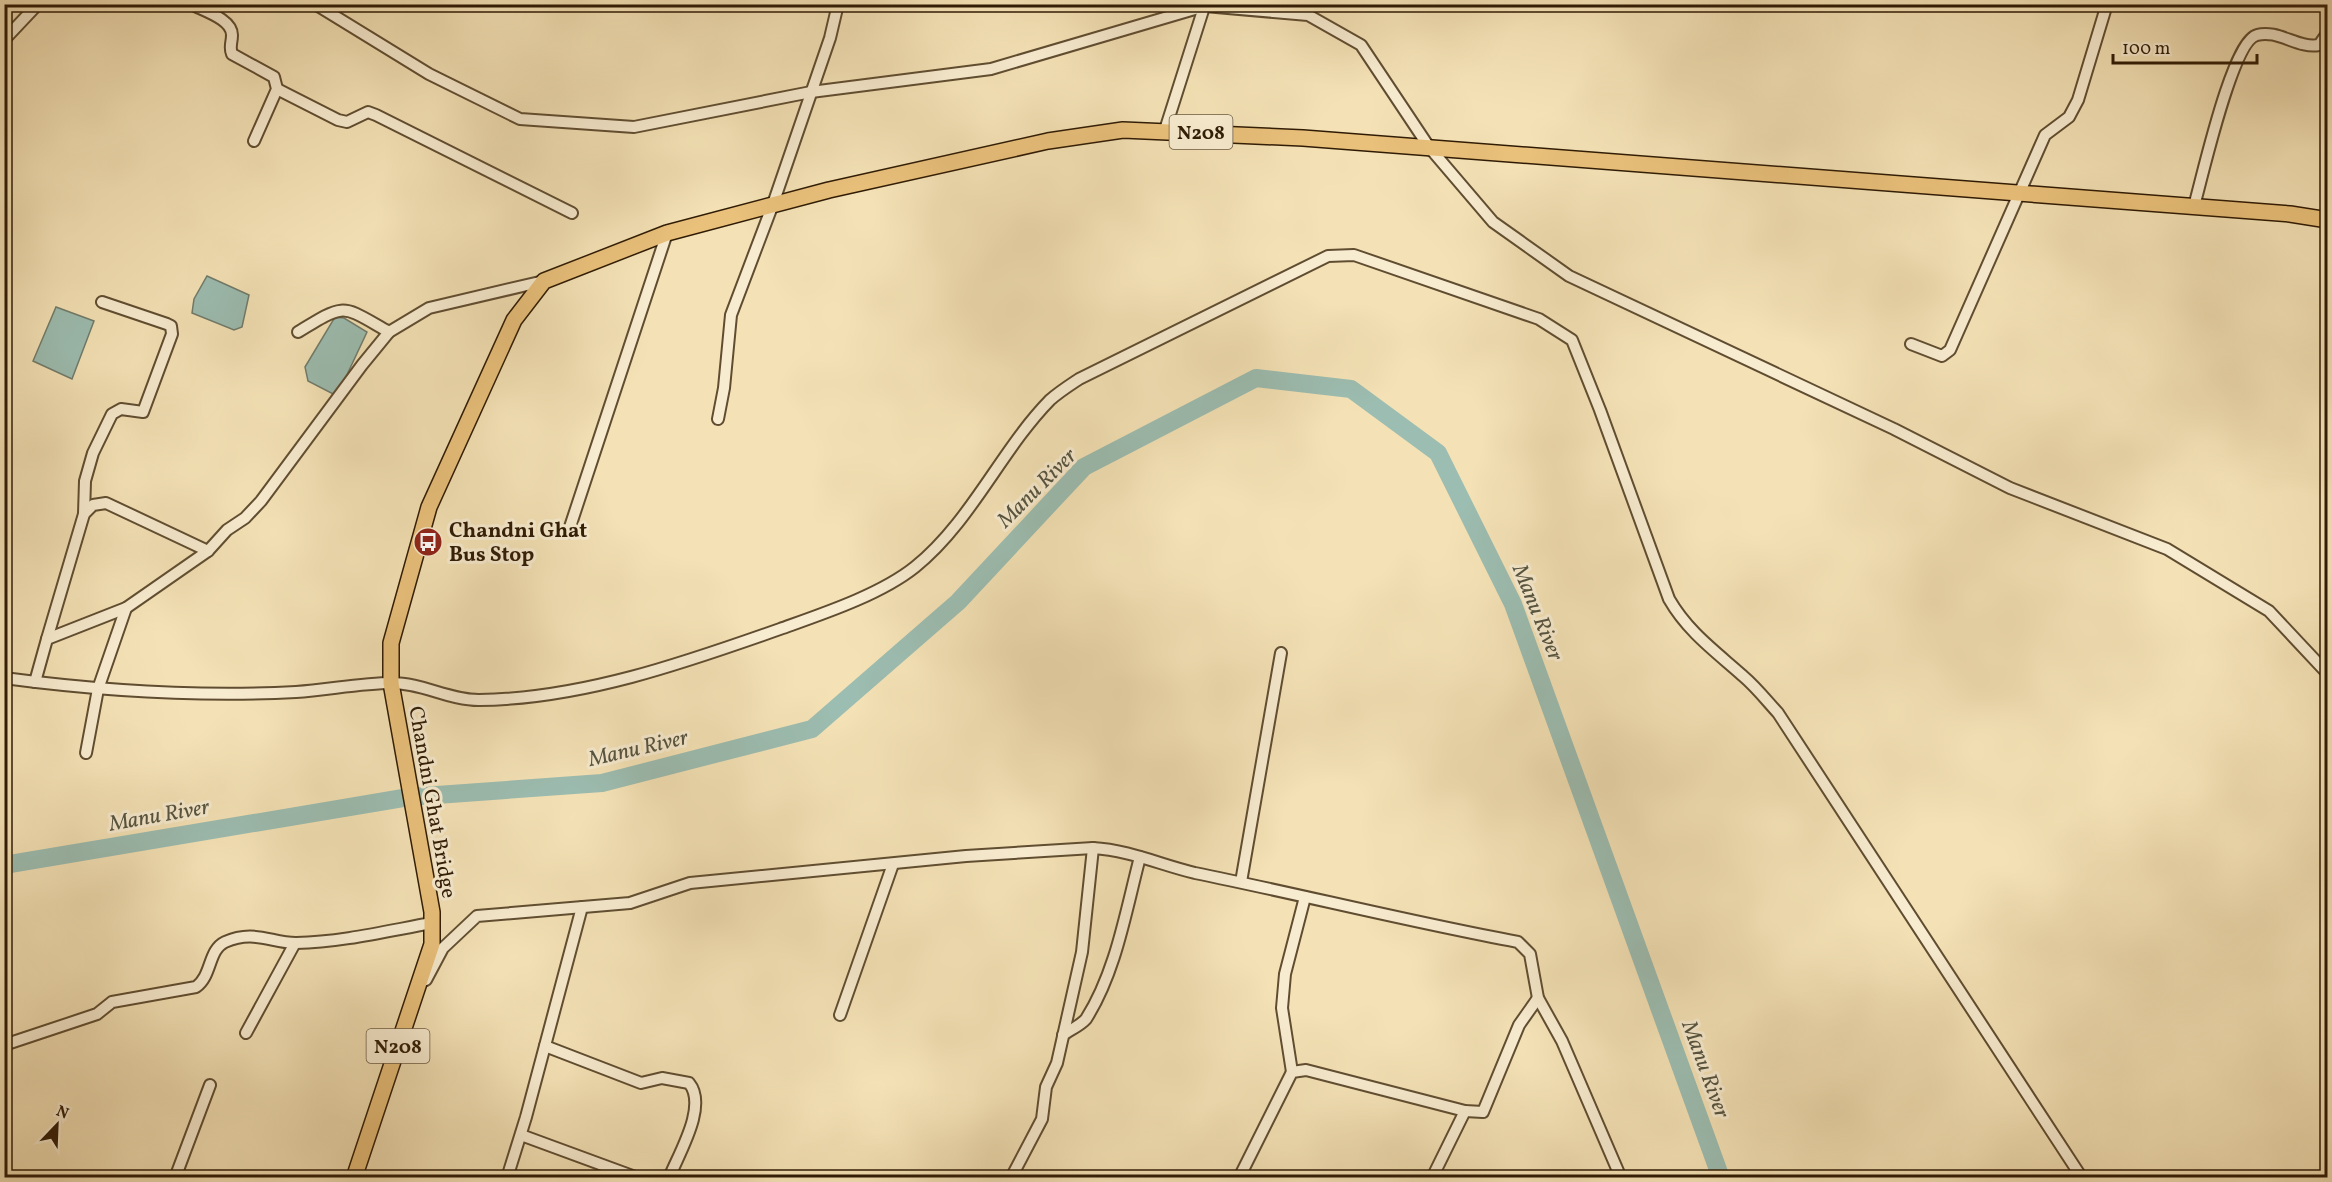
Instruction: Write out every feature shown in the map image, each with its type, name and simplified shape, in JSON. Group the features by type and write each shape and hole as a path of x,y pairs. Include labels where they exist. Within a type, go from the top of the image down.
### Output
{"highway":[{"name":"N208","path":"391,683 391,644 429,507 514,320 544,281 667,233 773,204 1048,141 1124,130 1165,130 1430,147 2020,192 2194,206 2328,220"},
{"name":"Chandni Ghat Bridge","path":"391,683 432,918"},
{"name":"N208","path":"354,1178 432,944 432,918"}],"street":[{"path":"4,40 38,4"},
{"path":"191,4 228,25 232,33 230,49 232,54 274,77 277,89 254,141"},
{"path":"315,4 429,74 520,119 634,127 812,92 991,69 1205,5 1308,15 1361,45 1430,147 1493,222 1569,276 1894,429 2010,488 2167,549 2269,611 2328,674"},
{"path":"718,419 724,388 731,315 812,92 838,4"},
{"path":"1911,344 1942,356 1950,350 2045,135 2068,117 2078,100 2107,4"},
{"path":"1165,130 1205,5"},
{"path":"2194,206 2227,85 2245,43 2255,35 2270,34 2311,47 2319,45 2328,32"},
{"path":"277,89 338,120 347,122 368,112 376,115 572,213"},
{"path":"568,533 667,233"},
{"path":"4,678 130,693 285,692 391,683 411,684 474,700 537,697 614,681 747,640 846,605 914,568 952,531 1051,399 1079,378 1328,256 1354,255 1539,319 1572,340 1675,610 1703,643 1745,677 1778,713 2082,1178"},
{"path":"48,639 126,608 208,551 227,530 245,518 261,501 389,332 429,308 544,281"},
{"path":"35,682 84,514 85,481 93,453 112,414 121,409 136,414 143,412 172,334 171,326 167,324 102,302"},
{"path":"298,332 326,315 345,309 389,332"},
{"path":"84,514 93,505 106,503 208,551"},
{"path":"86,753 98,689 126,608"},
{"path":"1240,882 1281,653"},
{"path":"1011,1178 1042,1119 1046,1087 1057,1063 1064,1035 1082,952 1093,848"},
{"path":"409,1013 443,948 461,927 477,916 630,903 690,883 893,864 1093,848 1113,849 1400,920 1518,942 1530,954 1538,998 1562,1041 1621,1178"},
{"path":"1064,1035 1084,1021 1100,989 1116,946 1140,857"},
{"path":"840,1015 893,864"},
{"path":"1239,1178 1292,1072 1282,1008 1285,974 1305,897"},
{"path":"507,1178 521,1135 582,906"},
{"path":"4,1045 97,1014 112,1002 196,987 205,981 218,947 225,942 260,935 295,943 336,940 432,918"},
{"path":"246,1033 295,943"},
{"path":"1292,1072 1306,1070 1465,1111 1483,1112 1519,1025 1538,998"},
{"path":"545,1046 641,1083 662,1078 689,1083 698,1098 696,1111 669,1178"},
{"path":"175,1178 210,1085"},
{"path":"1432,1178 1465,1111"},
{"path":"521,1135 638,1178"}],"water":[{"path":"207,276 249,295 242,327 234,330 192,313 194,299"},
{"path":"56,307 94,321 72,379 33,361"},
{"path":"335,317 344,318 367,332 337,396 308,381 305,367"}],"waterway":[{"name":"Manu River","path":"4,865 409,797 602,783 812,729 958,602 1084,467 1256,378 1351,389 1438,453 1513,604 1721,1178"}],"place":[{"name":"Chandni Ghat Bus Stop","path":"428,542"}]}
